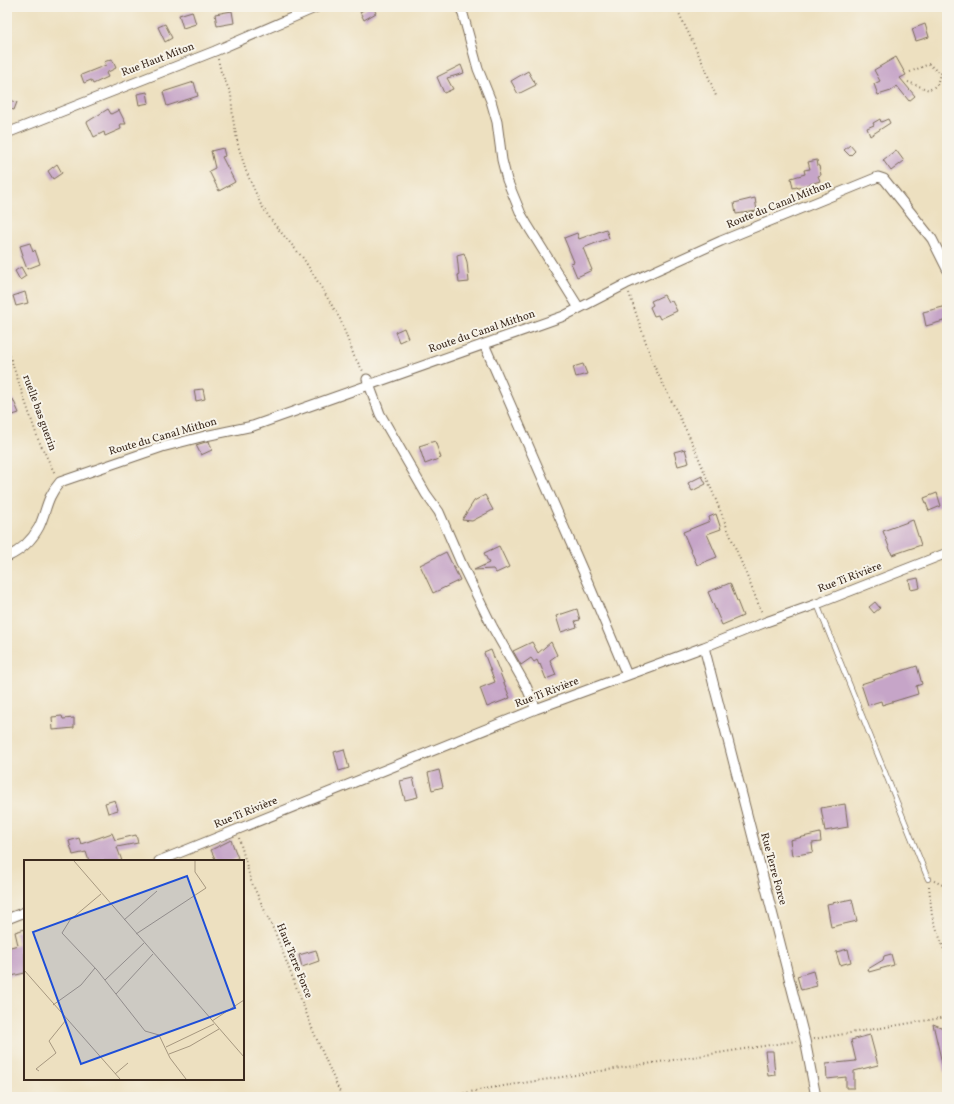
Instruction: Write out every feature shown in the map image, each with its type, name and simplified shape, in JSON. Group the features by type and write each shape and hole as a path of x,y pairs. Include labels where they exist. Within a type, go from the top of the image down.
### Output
{"street":[{"name":"Rue Haut Miton","path":"7,133 216,50 317,7"},
{"path":"461,7 478,69 491,101 497,122 502,160 510,187 528,226 579,308"},
{"name":"Route du Canal Mithon","path":"60,482 162,447 253,426 368,381 484,344 564,316 626,284 721,241 878,177 884,179 932,238 947,269"},
{"path":"484,344 627,675"},
{"path":"368,381 380,414 426,494 439,512 492,626 532,697 536,709"},
{"path":"7,557 22,548 31,538 39,526 47,501 53,490 60,482"},
{"name":"Rue Ti Rivière","path":"162,860 536,709 704,647 947,553"},
{"name":"Rue Terre Force","path":"704,647 805,1040 816,1097"},
{"path":"7,919 24,912"}],"lane":[{"path":"817,604 928,879"}],"path":[{"path":"676,7 705,68 716,96"},
{"path":"216,50 221,72 231,94 233,119 238,145 246,171 261,204 274,224 303,258 318,282 340,319 354,356 368,381"},
{"path":"910,72 929,64 940,74"},
{"path":"908,82 929,90 937,85 940,74 947,70"},
{"path":"626,284 654,366 693,444 766,622"},
{"name":"ruelle bas guerin","path":"7,348 38,439 60,482"},
{"name":"Haut Terre Force","path":"237,830 251,881 276,935 314,1033 342,1097"},
{"path":"947,887 928,879 932,916 947,958"},
{"path":"448,1097 500,1087 947,1017"}],"building":[{"path":"369,7 373,7 376,13 364,20 360,12"},
{"path":"192,11 196,24 183,28 179,15"},
{"path":"232,11 234,23 217,26 215,14"},
{"path":"165,24 172,38 165,42 158,27"},
{"path":"925,24 929,37 916,41 912,29"},
{"path":"896,57 906,75 900,78 915,96 909,101 897,86 891,91 878,95 874,84 880,81 874,70"},
{"path":"112,59 116,68 106,73 108,77 93,84 91,80 84,83 81,75 106,65 104,62"},
{"path":"461,65 464,73 447,78 453,89 444,93 437,77"},
{"path":"528,71 536,85 518,94 511,81"},
{"path":"194,82 198,96 167,106 163,92"},
{"path":"147,92 149,103 139,105 137,94"},
{"path":"8,100 17,102 14,110 7,108"},
{"path":"108,109 111,114 119,110 126,124 120,124 121,129 105,136 104,132 94,137 87,122"},
{"path":"880,119 881,122 888,119 890,123 870,136 867,128 874,125 873,123"},
{"path":"850,145 855,151 850,156 844,150"},
{"path":"223,148 225,156 222,157 235,182 219,191 209,171 215,168 211,151"},
{"path":"896,150 904,161 891,171 883,160"},
{"path":"817,160 821,175 818,176 820,181 798,188 793,188 791,178 805,174 804,170 810,169 808,162"},
{"path":"57,164 62,173 53,179 48,171"},
{"path":"755,198 757,211 736,214 734,203"},
{"path":"606,229 609,238 583,248 592,270 577,277 571,263 574,262 564,238 577,233 579,239"},
{"path":"30,243 33,252 35,250 40,264 27,269 20,246"},
{"path":"464,253 467,262 469,282 459,283 457,255"},
{"path":"21,267 26,276 20,280 15,271"},
{"path":"25,292 28,303 16,306 13,296"},
{"path":"664,295 668,302 672,301 677,311 660,319 658,315 654,316 650,307 653,305 651,301"},
{"path":"947,306 947,320 926,326 923,312"},
{"path":"404,328 408,338 399,342 395,332"},
{"path":"583,364 587,374 576,377 573,367"},
{"path":"203,389 205,399 196,401 194,390"},
{"path":"13,399 19,413 7,417 7,401"},
{"path":"209,441 212,450 201,455 196,445"},
{"path":"435,441 441,458 425,464 419,446"},
{"path":"685,449 689,463 678,466 674,452"},
{"path":"702,476 706,484 692,491 688,483"},
{"path":"937,493 941,506 929,511 924,498"},
{"path":"485,495 493,510 472,521 462,520 474,501"},
{"path":"716,514 721,529 707,534 717,557 697,565 683,532 710,521 709,517"},
{"path":"913,520 921,545 892,555 883,531"},
{"path":"499,546 509,567 496,573 493,569 474,570 489,563 484,553"},
{"path":"446,552 460,580 433,593 420,565"},
{"path":"918,578 920,588 911,590 909,580"},
{"path":"730,583 743,616 722,625 708,592"},
{"path":"875,602 880,608 874,613 869,607"},
{"path":"577,609 580,620 575,621 577,627 561,632 556,616"},
{"path":"532,642 538,653 551,642 557,655 550,660 556,675 546,679 540,664 539,665 537,660 534,662 531,658 521,665 513,651"},
{"path":"491,650 510,698 487,707 480,688 495,682 484,653"},
{"path":"917,666 922,684 916,686 918,694 882,705 881,701 868,705 861,684"},
{"path":"62,716 63,719 74,718 74,728 53,730 52,717"},
{"path":"344,749 349,768 339,771 334,752"},
{"path":"439,770 443,787 432,790 428,773"},
{"path":"413,778 418,797 405,800 400,781"},
{"path":"115,800 118,810 108,813 105,803"},
{"path":"845,804 848,827 825,831 821,808"},
{"path":"112,833 115,840 136,835 138,843 117,847 122,860 89,860 86,852 73,855 69,841 79,838 81,844"},
{"path":"820,833 821,842 812,843 813,852 792,856 790,840"},
{"path":"231,840 238,858 233,860 216,860 211,850"},
{"path":"852,899 857,921 831,927 827,904"},
{"path":"24,929 24,973 7,977 7,948 18,945 15,932"},
{"path":"848,949 851,962 840,965 836,952"},
{"path":"316,950 319,961 302,967 299,955"},
{"path":"891,954 894,965 869,972 868,969 883,960 884,956"},
{"path":"813,971 817,986 801,990 797,976"},
{"path":"933,1024 946,1029 947,1071 944,1072"},
{"path":"870,1035 878,1065 854,1071 854,1088 846,1088 846,1077 827,1079 826,1064 856,1061 851,1040"},
{"path":"765,1051 773,1051 775,1075 768,1076"}]}
